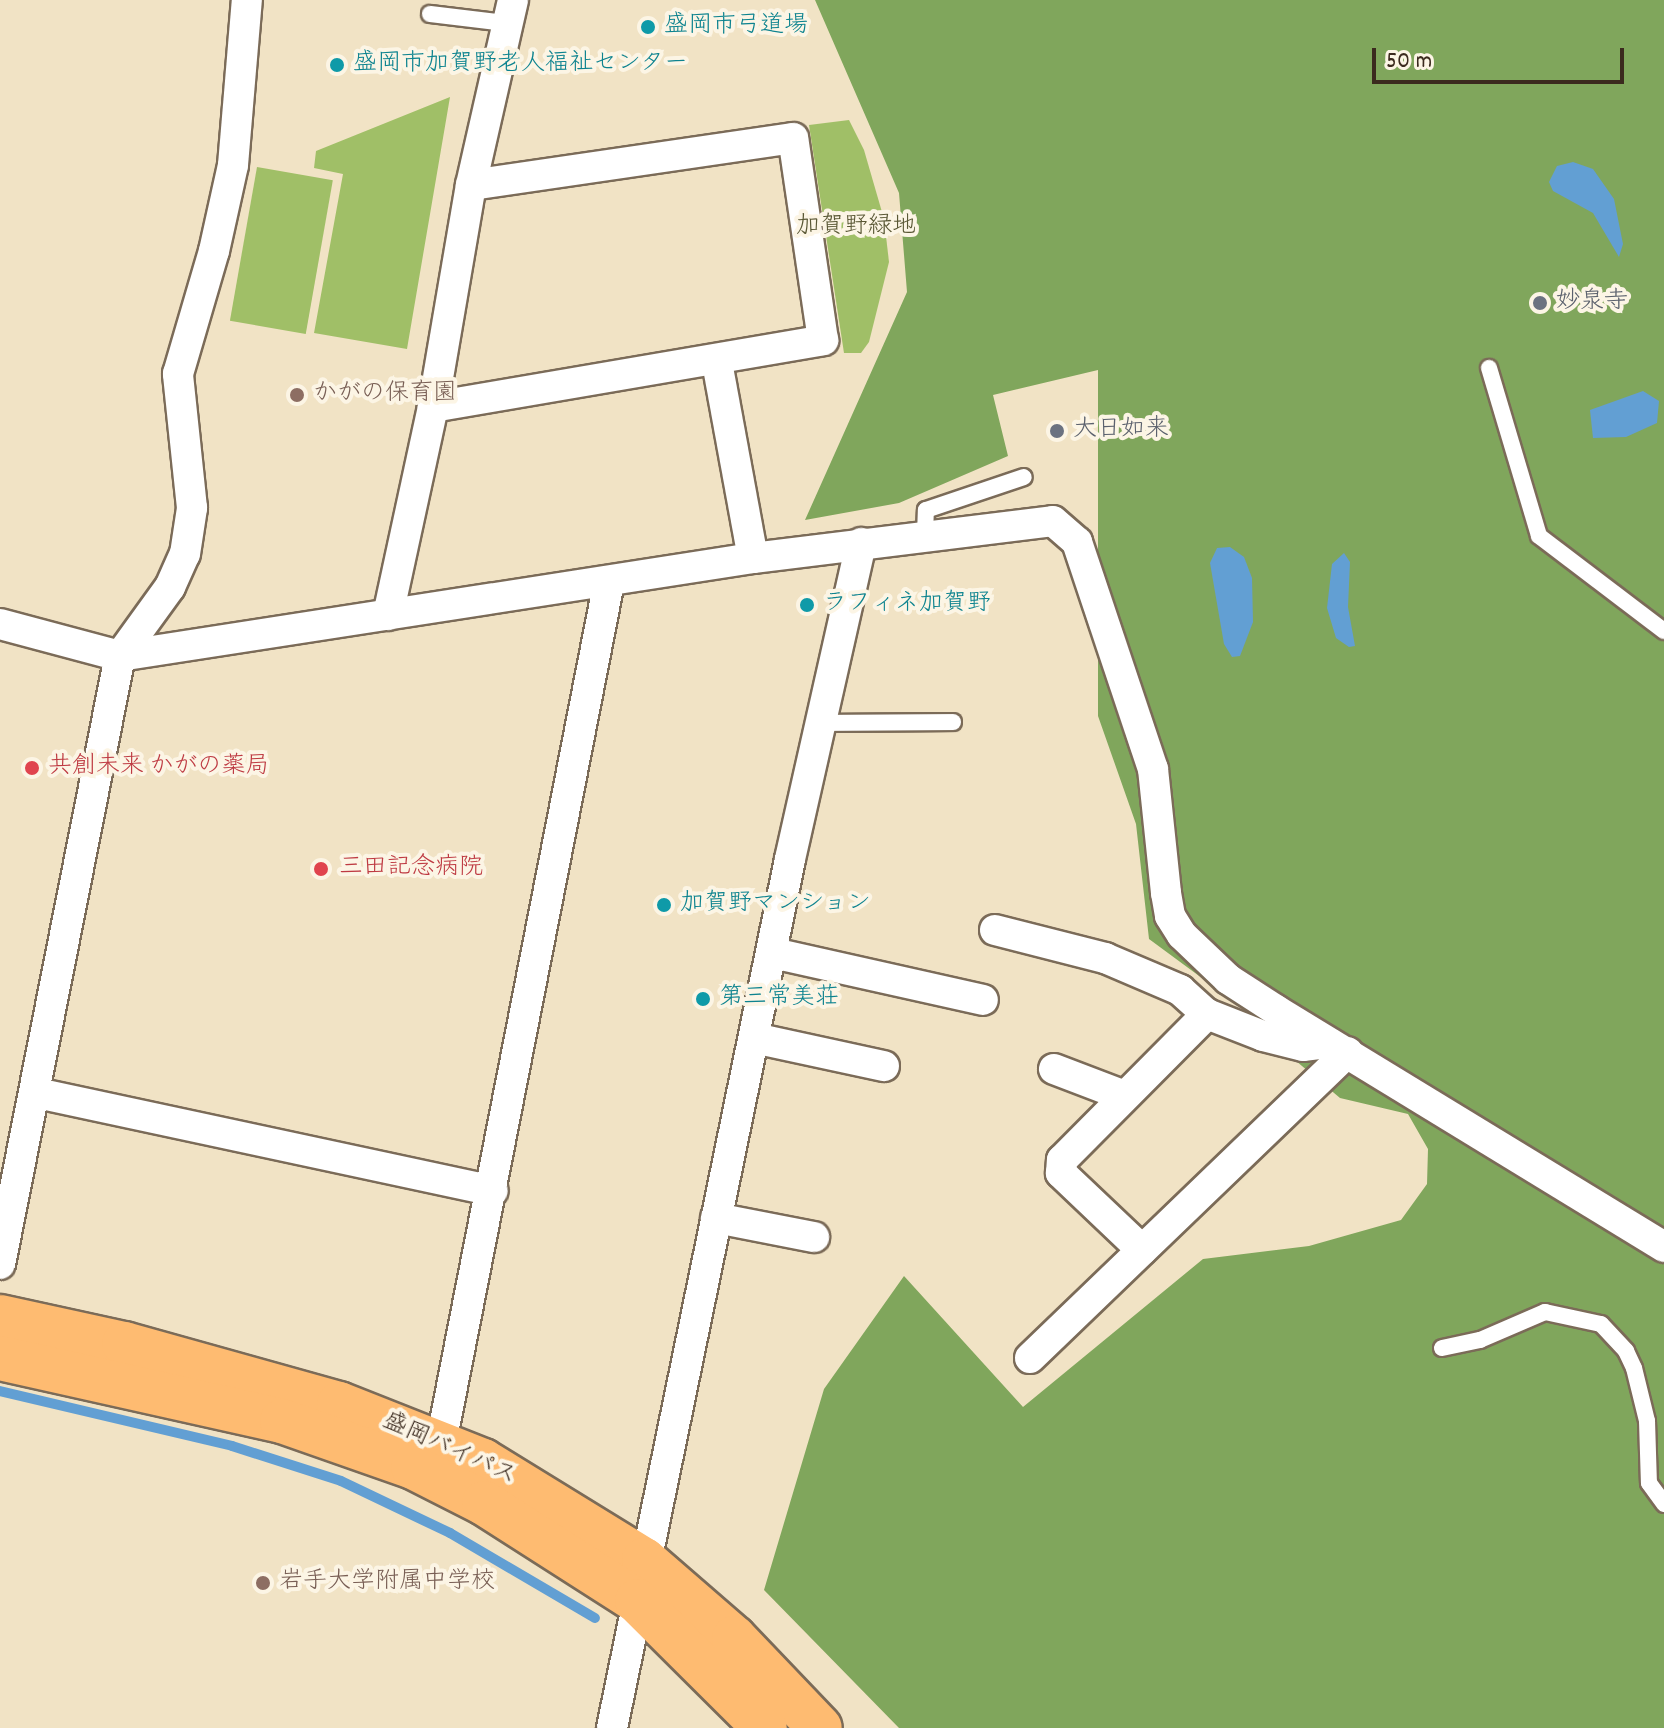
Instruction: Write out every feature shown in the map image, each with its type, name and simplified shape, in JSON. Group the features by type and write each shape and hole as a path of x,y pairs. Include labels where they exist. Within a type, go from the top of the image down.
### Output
{"highway":[{"name":"盛岡バイパス","path":"0,1317 247,1377 339,1404 441,1443 525,1483 641,1580 765,1728"},
{"name":"盛岡バイパス","path":"0,1358 282,1421 413,1467 641,1580 734,1638 820,1728"}],"street":[{"path":"0,1264 37,1093 120,656 170,587 185,554 192,508 178,374 233,165 247,0"},
{"path":"388,615 433,407 471,185 509,12"},
{"path":"433,407 717,362 823,340 793,138 471,185"},
{"path":"717,362 753,558"},
{"path":"0,624 120,656 753,558 1037,520 1053,521 1077,542 1153,769 1170,916 1191,945 1228,979 1664,1247"},
{"path":"612,1728 633,1644 641,1580 861,543"},
{"path":"441,1443 493,1191 609,582"},
{"path":"995,930 1105,958 1180,990 1207,1014 1277,1040 1303,1046 1339,1048"},
{"path":"773,953 983,1000"},
{"path":"1142,1250 1061,1173 1062,1160 1122,1095 1207,1014"},
{"path":"754,1038 884,1066"},
{"path":"1030,1358 1142,1250 1339,1048"},
{"path":"1054,1069 1122,1095"},
{"path":"37,1093 493,1191"},
{"path":"716,1218 814,1237"}],"lane":[{"path":"430,14 509,12"},
{"path":"1489,368 1539,536 1664,631"},
{"path":"925,535 926,510 1024,477"},
{"path":"821,723 953,722"},
{"path":"1442,1348 1480,1340 1545,1312 1601,1324 1634,1368 1647,1421 1649,1483 1664,1504"}],"green space":[{"path":"815,0 1664,0 1664,1728 899,1728 764,1590 824,1389 904,1276 1023,1407 1203,1259 1309,1246 1401,1220 1427,1184 1428,1149 1408,1114 1340,1098 1283,1050 1248,1042 1248,1012 1149,939 1136,824 1098,716 1098,370 993,395 1008,456 899,503 805,520 907,292 899,193"},
{"path":"450,97 407,349 314,333 343,174 314,168 316,151"},
{"name":"加賀野緑地","path":"849,120 864,150 884,219 889,262 869,342 861,353 844,353 809,125"},
{"path":"257,167 333,180 306,334 230,321"}],"water":[{"path":"1573,162 1593,169 1614,199 1623,244 1619,257 1593,213 1553,191 1549,182 1557,166"},
{"path":"1643,391 1659,401 1657,423 1626,437 1593,438 1590,410"},
{"path":"1230,547 1244,557 1252,578 1253,622 1240,656 1232,657 1224,644 1210,563 1217,548"},
{"path":"1344,553 1350,562 1348,607 1355,646 1349,647 1336,638 1327,608 1332,564"}],"waterway":[{"path":"0,1391 232,1446 341,1481 450,1533 595,1618"}],"place":[{"name":"盛岡市弓道場","path":"648,27"},
{"name":"盛岡市加賀野老人福祉センター","path":"337,65"},
{"name":"妙泉寺","path":"1540,303"},
{"name":"かがの保育園","path":"297,395"},
{"name":"大日如来","path":"1057,431"},
{"name":"ラフィネ加賀野","path":"807,605"},
{"name":"共創未来 かがの薬局","path":"32,768"},
{"name":"三田記念病院","path":"321,869"},
{"name":"加賀野マンション","path":"664,905"},
{"name":"第三常美荘","path":"703,999"},
{"name":"岩手大学附属中学校","path":"263,1583"}]}
